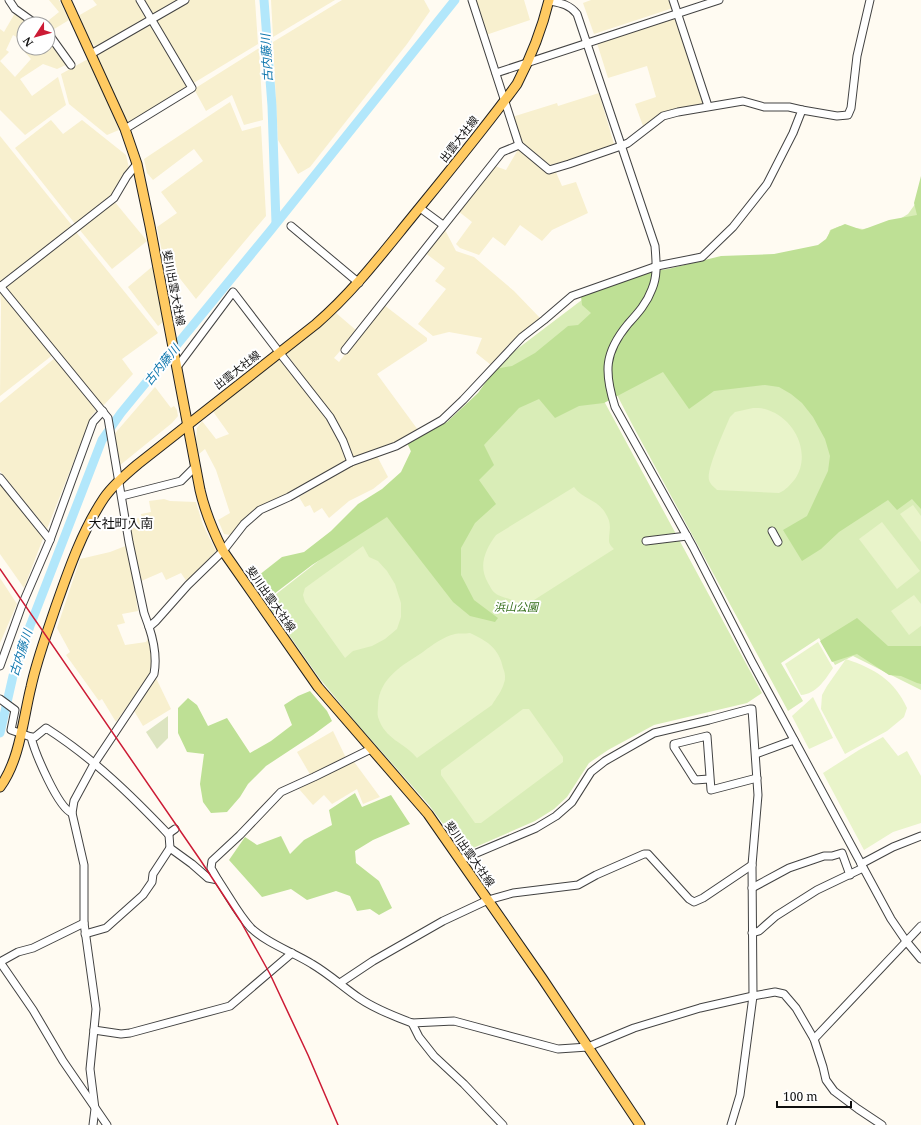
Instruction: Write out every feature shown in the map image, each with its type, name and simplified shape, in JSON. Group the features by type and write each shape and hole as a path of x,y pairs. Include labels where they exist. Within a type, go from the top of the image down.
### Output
{"main road":[{"name":"斐川出雲大社線","path":"66,0 125,129 137,164 195,467 204,508 213,532 223,551 318,687 428,814 542,978 640,1125"},
{"name":"出雲大社線","path":"1,786 10,771 17,749 37,663 74,556 87,528 105,498 119,481 138,464 332,310 359,282 420,208 517,84 528,63 549,0"}],"street":[{"path":"9,0 15,9 25,16"},
{"path":"125,129 192,88 140,0"},
{"path":"91,54 185,0"},
{"path":"472,0 519,145 549,170 628,143 663,116 708,106 743,101 764,108 789,107 837,116 848,115 851,108 857,56 870,0"},
{"path":"549,0 572,7 576,14 655,246 656,266 653,287 648,299 642,309 619,335 612,349 607,370 610,390 615,407 687,536 752,662 891,919 921,959"},
{"path":"673,0 708,106"},
{"path":"496,73 719,0"},
{"path":"56,44 71,65"},
{"path":"149,626 156,621 188,585 223,551 244,524 260,510 289,497 351,462 396,446 442,420 522,337 572,296 656,266 702,257 733,227 767,184 793,134 802,110"},
{"path":"345,350 502,152 519,145"},
{"path":"93,1125 95,1109 90,1069 96,1009 84,923 84,864 72,813 74,801 94,764 154,674 156,664 153,639 142,606 129,542 108,418 0,287 114,198 127,176 137,164"},
{"path":"420,208 443,225"},
{"path":"291,226 359,282"},
{"path":"176,365 233,292 330,417 343,441 351,462"},
{"path":"0,666 22,605 50,540 93,422 105,414"},
{"path":"122,496 181,481 195,467"},
{"path":"0,478 50,540"},
{"path":"772,531 778,542"},
{"path":"646,541 687,536"},
{"path":"0,699 15,710 12,730 35,737 46,728 63,739 106,772 133,797 168,834 170,848 153,874 152,882 144,895 106,928 85,934"},
{"path":"460,860 536,828 556,816 572,802 591,772 605,761 654,733 752,709 758,795 752,866 753,996 740,1095 731,1125"},
{"path":"709,779 695,780 674,747 674,744 707,736 711,790 757,778"},
{"path":"31,737 52,789 68,812 72,813"},
{"path":"756,754 794,740"},
{"path":"371,749 280,792 240,835 212,861 211,868 218,880 252,929 272,942 311,963 378,1010 412,1023 454,1021 558,1049 588,1047 634,1028 700,1008 775,992 784,994 796,1008 814,1039 826,1080 834,1091 882,1125"},
{"path":"168,834 175,829"},
{"path":"752,933 759,930 776,916 816,890 850,875 893,846 921,836"},
{"path":"170,848 208,878 218,880"},
{"path":"752,888 789,868 824,856 832,856 842,853 850,875"},
{"path":"340,983 373,961 443,921 488,900 513,893 578,886 596,875 644,854 648,854 689,899 694,902 703,898 752,866"},
{"path":"84,923 32,948 18,952 0,962 33,1010 63,1061 106,1125"},
{"path":"814,1039 921,926"},
{"path":"94,1030 121,1034 130,1033 230,1006 292,953"},
{"path":"412,1023 419,1037 434,1056 464,1084 503,1125"}],"shaded area":[{"path":"49,0 59,0 69,20 56,28 56,16 54,16 59,12"},
{"path":"93,0 137,0 148,18 100,45 95,46 91,42 78,16 97,5"},
{"path":"142,0 178,0 151,16"},
{"path":"189,0 255,0 258,44 192,84 155,20"},
{"path":"271,0 335,0 273,37"},
{"path":"342,0 424,0 430,11 407,44 310,167 298,174 278,140 273,42"},
{"path":"475,0 524,0 530,20 486,35"},
{"path":"591,0 670,0 673,8 594,34 583,3"},
{"path":"15,13 19,16 16,16 16,37 13,35 6,50 9,52 0,61 0,29 4,32"},
{"path":"677,17 704,104 661,113 643,126 635,104 656,97 647,66 608,78 596,40 635,31"},
{"path":"150,23 189,87 128,124 97,56 99,51"},
{"path":"56,47 68,64 57,69 43,64 20,79 32,96 58,77 66,105 25,135 0,110 0,61 15,77 31,59 28,56 56,56"},
{"path":"259,48 263,120 244,125 232,95 206,111 194,89"},
{"path":"88,59 119,130 107,135 69,104 61,74"},
{"path":"599,93 614,144 550,165 523,143 512,117 557,103 558,106"},
{"path":"230,102 242,131 261,126 266,216 196,299 163,257 157,227 177,213 161,192 203,161 194,149 153,180 147,173 144,159"},
{"path":"51,120 63,134 82,120 126,155 129,168 112,197 76,225 15,148"},
{"path":"0,136 74,228 1,284 0,282"},
{"path":"519,148 555,170 562,186 576,182 588,213 552,230 542,241 520,225 505,246 493,237 479,255 460,248 456,244 472,222 458,211 495,166 506,170"},
{"path":"114,201 147,241 112,269 79,229"},
{"path":"444,228 456,251 474,257 514,291 540,318 507,346 491,365 476,353 482,338 449,332 433,336 418,324 446,289 435,281 445,268 424,252"},
{"path":"76,232 158,333 122,359 133,374 102,407 4,287"},
{"path":"153,266 163,322 158,326 128,287"},
{"path":"0,291 54,354 0,396 1,305"},
{"path":"384,305 427,338 427,341 377,374 418,430 396,444 353,459 334,418 286,353 336,313 357,331 334,358 339,362"},
{"path":"280,354 328,418 349,461 278,499 230,535 224,534 218,520 230,513 216,470 205,449 199,454 196,439 197,428 202,421 216,439 229,434 212,410"},
{"path":"55,358 98,409 92,415 47,529 0,471 0,403"},
{"path":"155,387 171,408 174,406 177,410 178,416 172,423 119,466 111,438"},
{"path":"377,456 388,477 373,489 349,501 329,518 322,508 314,513 310,505 305,507 299,497 351,465"},
{"path":"0,480 44,536 24,588 0,554"},
{"path":"164,499 170,501 196,502 203,525 216,551 187,582 181,573 166,580 162,572 139,582 129,519 142,518 141,514 151,512 149,501"},
{"path":"128,545 138,611 122,614 125,623 117,625 125,645 146,642 149,637 153,659 151,672 116,722 102,699 99,701 66,655 70,652 57,628 80,559 110,552"},
{"path":"0,578 17,604 0,643"},
{"path":"155,676 171,709 143,726 133,709"},
{"path":"333,731 346,758 311,776 297,752"},
{"path":"352,759 380,797 363,804 357,789 332,804 324,795 313,805 299,789"}],"green space":[{"path":"921,176 921,509 912,499 897,510 888,500 839,532 821,549 802,561 783,530 807,516 828,471 830,456 825,439 813,417 802,403 791,394 779,387 765,385 714,391 689,409 663,372 604,403 579,406 555,418 539,399 519,408 484,445 494,465 479,480 496,504 475,523 461,548 461,575 474,600 498,618 495,622 470,616 453,602 387,517 312,565 274,594 254,579 282,557 304,552 331,531 358,504 382,489 401,472 411,451 407,443 447,422 478,393 495,369 512,366 535,353 568,326 578,325 591,313 582,305 581,296 649,272 721,256 774,254 818,245 826,239 831,230 845,224 862,230 889,220 917,215 914,203"},
{"path":"921,196 921,690 853,656 835,665 819,638 781,663 803,701 788,711 616,393 765,257 826,244 830,230 840,226 863,229 890,225 908,214"},
{"name":"浜山公園","path":"650,276 604,401 762,693 747,703 654,725 608,750 589,763 567,797 554,809 535,821 464,852 429,805 359,726 320,679 266,602 344,541 417,469 409,446 448,425 479,397 504,359 587,296"},
{"path":"753,408 766,409 778,415 793,429 798,438 801,449 802,459 800,469 795,479 786,489 779,493 717,490 709,480 710,468 716,449 730,417 735,412"},
{"path":"574,487 578,492 599,506 607,516 610,528 609,542 614,549 520,609 516,603 497,595 491,588 483,570 486,552 496,535"},
{"path":"913,505 921,516 921,542 900,514"},
{"path":"882,522 920,571 897,589 859,539"},
{"path":"363,546 369,557 378,561 387,571 395,584 401,603 401,617 397,629 385,639 372,646 353,651 345,658 305,602 303,595 305,588"},
{"path":"914,595 921,604 921,626 909,635 891,611"},
{"path":"857,618 888,646 921,646 921,684 901,676 889,675 857,654 832,662 820,641"},
{"path":"470,633 487,642 499,655 505,673 503,686 492,705 417,758 390,736 381,725 378,717 379,696 387,680 400,667 446,637 455,634"},
{"path":"818,642 833,668 816,689 801,695 785,664"},
{"path":"846,659 866,667 890,683 902,698 907,708 904,717 887,731 845,754 821,709 822,695"},
{"path":"310,691 327,711 332,721 266,766 248,784 240,797 227,812 211,813 203,802 200,784 204,754 187,752 178,733 178,708 188,698 197,705 208,726 227,718 250,753 271,741 292,725 284,705 298,696"},
{"path":"813,697 833,738 809,749 792,716"},
{"path":"523,709 529,709 563,757 563,762 481,823 475,823 441,775 441,770"},
{"path":"168,716 168,738 157,749 146,732"},
{"path":"883,737 898,756 907,751 921,776 921,823 893,832 864,850 823,773 859,750"},
{"path":"355,793 362,807 391,795 410,824 373,840 355,851 356,863 379,881 392,908 379,915 370,909 357,911 350,896 336,891 307,900 291,889 262,897 229,860 245,837 257,845 281,836 290,854 304,840 332,825 329,810"}],"waterway":[{"name":"古内藤川","path":"264,0 272,106 276,223"},
{"name":"古内藤川","path":"0,733 13,676 30,626 102,440 121,413 271,230 455,0"}],"railway":[{"path":"0,569 201,861 241,922 270,974 308,1055 338,1125"}],"district":[{"name":"大社町入南","path":"121,523"}]}
